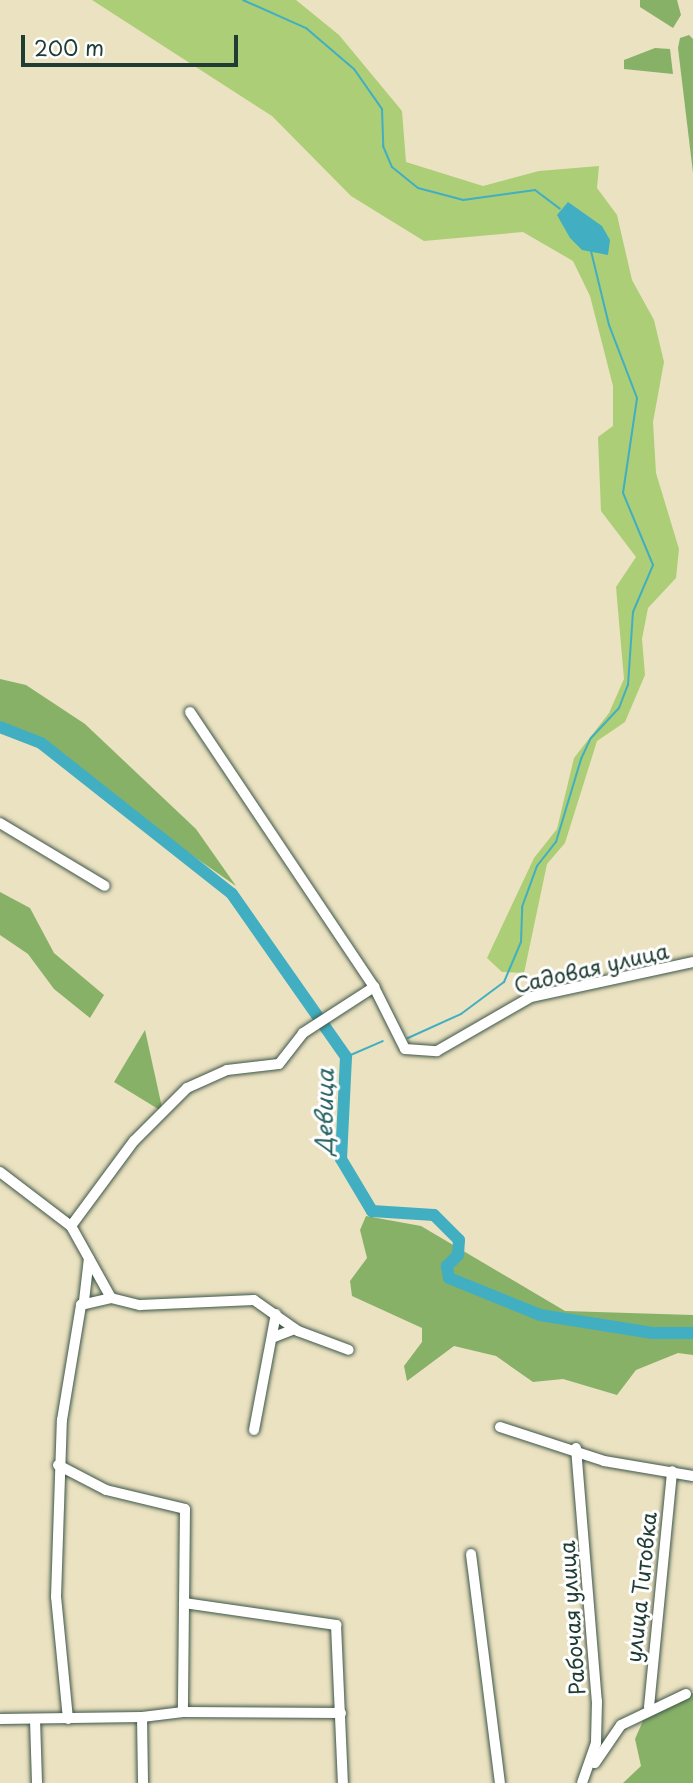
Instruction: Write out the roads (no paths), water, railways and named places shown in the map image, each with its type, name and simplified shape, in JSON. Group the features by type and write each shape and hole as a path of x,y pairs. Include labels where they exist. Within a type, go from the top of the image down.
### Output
{"street":[{"name":"Садовая улица","path":"190,712 374,987 399,1044 417,1052 446,1046 498,1010 531,997 693,962"},
{"path":"0,824 105,886"},
{"path":"71,1226 134,1141 187,1088 227,1070 279,1064 303,1033 336,1008 374,987"},
{"path":"0,1172 71,1226 111,1298"},
{"path":"68,1718 56,1597 58,1465 89,1258"},
{"path":"83,1301 111,1298 140,1305 254,1300 295,1329 349,1350"},
{"path":"254,1430 274,1337 276,1314"},
{"path":"274,1337 295,1329"},
{"path":"500,1427 576,1448 604,1461 693,1476"},
{"name":"Рабочая улица","path":"576,1448 597,1701 596,1743 582,1783"},
{"path":"58,1465 106,1490 185,1510 183,1712"},
{"name":"улица Титовка","path":"649,1707 672,1471"},
{"path":"471,1554 499,1783"},
{"path":"184,1603 336,1625 344,1783"},
{"path":"589,1783 608,1738 649,1707 686,1694"},
{"path":"0,1719 142,1717 183,1712 341,1713"},
{"path":"142,1717 143,1783"},
{"path":"35,1719 37,1783"}],"water":[{"path":"568,202 602,226 610,240 608,255 582,250 570,238 557,215"}],"waterway":[{"path":"243,0 306,28 354,69 382,109 383,146 392,167 418,188 463,200 535,190 560,209"},
{"path":"408,1038 461,1014 504,982 521,942 522,907 537,866 556,842 581,759 591,738 619,708 628,685 633,612 653,565 623,493 637,398 609,325 591,251"},
{"name":"Девица","path":"0,727 41,743 232,894 346,1057 341,1159 372,1211 434,1215 459,1240 458,1255 447,1266 449,1278 540,1315 653,1333 693,1333"},
{"path":"346,1057 383,1041"}]}
